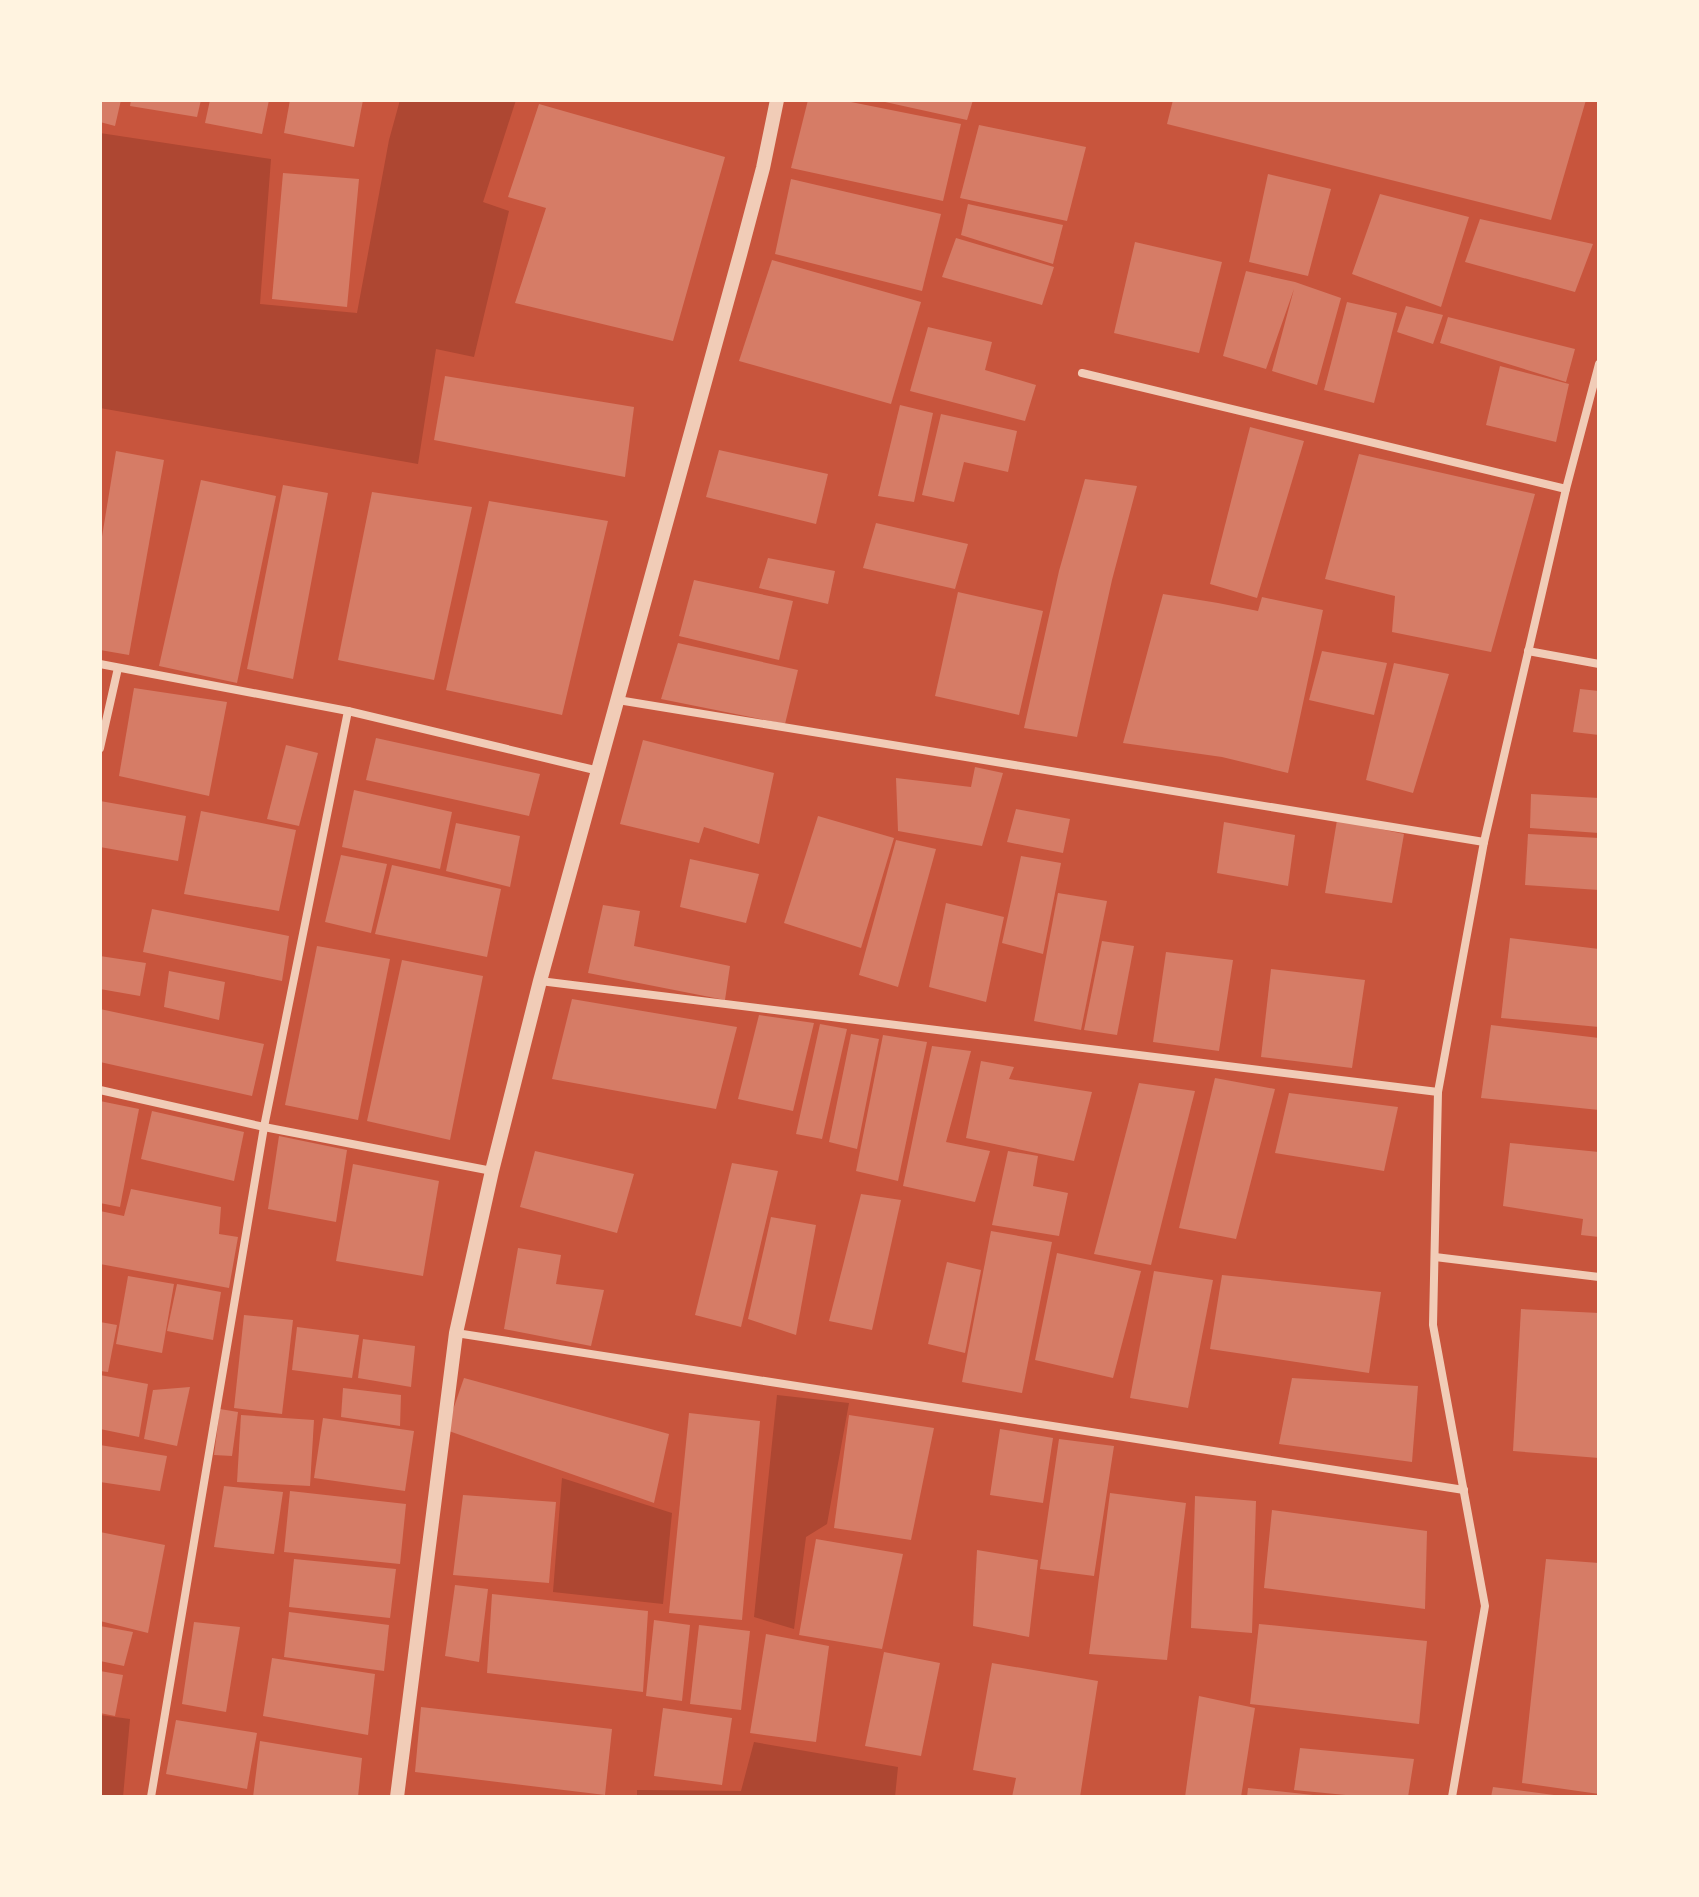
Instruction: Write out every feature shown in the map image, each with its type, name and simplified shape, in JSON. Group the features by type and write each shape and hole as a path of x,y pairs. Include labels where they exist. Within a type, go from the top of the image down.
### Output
{"street":[{"path":"397,1797 456,1333 492,1171 540,981 741,251 777,100"},
{"path":"1452,1797 1485,1606 1433,1325 1438,1092 1484,842 1566,489 1599,364"},
{"path":"1082,373 1566,489"},
{"path":"1528,651 1599,664"},
{"path":"100,664 348,711 599,771"},
{"path":"100,748 118,668"},
{"path":"618,700 1484,842"},
{"path":"151,1797 264,1127 348,711"},
{"path":"540,981 1438,1092"},
{"path":"100,1090 264,1127 492,1171"},
{"path":"1435,1257 1599,1277"},
{"path":"456,1333 1464,1490"}],"shaded area":[{"path":"400,100 516,100 483,202 509,211 474,357 436,349 418,464 100,408 100,133 271,159 260,304 357,313 389,140"},
{"path":"777,1395 849,1403 827,1524 806,1537 794,1629 754,1617"},
{"path":"562,1478 672,1513 663,1604 553,1592"},
{"path":"100,1715 130,1719 123,1797 100,1797"},
{"path":"754,1742 898,1767 895,1797 637,1797 637,1790 741,1791"}],"building":[{"path":"100,100 121,100 115,126 100,122"},
{"path":"131,100 201,100 197,117 130,106"},
{"path":"210,100 269,100 262,134 205,123"},
{"path":"290,100 363,100 354,147 284,133"},
{"path":"808,100 841,100 961,124 943,201 791,168"},
{"path":"876,100 973,100 967,120"},
{"path":"1173,100 1586,100 1551,220 1167,124"},
{"path":"539,104 725,157 673,341 515,303 546,208 508,197"},
{"path":"979,125 1086,147 1067,221 960,198"},
{"path":"283,173 359,179 347,307 272,299"},
{"path":"1268,174 1331,189 1308,276 1249,262"},
{"path":"791,179 941,214 922,291 775,254"},
{"path":"1380,194 1469,217 1441,307 1352,274"},
{"path":"968,204 1063,225 1053,264 961,235"},
{"path":"1480,219 1593,244 1575,292 1465,262"},
{"path":"956,238 1054,267 1042,305 942,277"},
{"path":"1135,242 1222,262 1199,353 1114,333"},
{"path":"772,260 921,302 891,404 739,361"},
{"path":"1246,271 1295,282 1341,298 1317,385 1272,371 1294,289 1266,369 1223,356"},
{"path":"1347,302 1397,313 1374,403 1324,390"},
{"path":"1406,306 1443,315 1433,344 1397,332"},
{"path":"1448,317 1575,349 1566,382 1440,343"},
{"path":"928,327 992,342 985,370 1036,385 1025,421 910,391"},
{"path":"1500,366 1569,384 1556,442 1486,425"},
{"path":"445,376 634,407 625,477 434,440"},
{"path":"900,405 933,413 914,502 878,496"},
{"path":"941,414 1017,431 1008,472 964,462 954,502 922,495"},
{"path":"1250,427 1304,441 1257,598 1210,584"},
{"path":"719,450 828,474 816,524 706,497"},
{"path":"116,451 164,460 129,655 100,650 100,549"},
{"path":"1359,454 1535,494 1491,652 1392,632 1395,596 1325,579"},
{"path":"1085,479 1137,486 1112,580 1077,737 1024,728 1059,571"},
{"path":"201,480 276,496 237,683 159,666"},
{"path":"283,485 328,493 293,679 247,669"},
{"path":"372,492 472,507 434,680 338,660"},
{"path":"489,501 608,521 562,715 446,690"},
{"path":"876,523 968,544 955,589 863,568"},
{"path":"768,558 835,571 828,604 759,588"},
{"path":"694,580 793,601 779,660 679,636"},
{"path":"958,592 1043,611 1019,715 935,696"},
{"path":"1163,594 1258,611 1262,597 1323,610 1288,773 1222,757 1123,743"},
{"path":"678,643 798,670 785,724 661,699"},
{"path":"1322,651 1387,663 1374,715 1309,700"},
{"path":"1394,663 1449,674 1413,793 1366,780"},
{"path":"134,688 227,702 209,796 119,776"},
{"path":"1580,689 1599,691 1599,735 1573,732"},
{"path":"376,738 540,774 529,816 366,780"},
{"path":"643,740 774,773 759,844 704,827 699,843 620,824"},
{"path":"286,745 318,753 299,826 267,819"},
{"path":"975,767 1003,773 982,846 898,831 896,778 971,787"},
{"path":"354,790 452,812 440,869 342,847"},
{"path":"1531,794 1599,798 1599,833 1530,828"},
{"path":"100,801 186,816 178,861 100,847"},
{"path":"1016,809 1070,819 1063,853 1007,842"},
{"path":"201,811 296,830 279,911 184,894"},
{"path":"818,816 894,838 861,948 784,923"},
{"path":"1337,820 1404,834 1392,903 1325,893"},
{"path":"1224,822 1295,835 1288,886 1217,873"},
{"path":"456,823 520,836 510,887 446,871"},
{"path":"1528,834 1599,838 1599,890 1525,885"},
{"path":"896,840 936,849 898,987 859,975"},
{"path":"341,855 387,864 371,933 325,922"},
{"path":"1021,856 1061,863 1043,954 1002,943"},
{"path":"690,859 759,874 746,923 680,907"},
{"path":"392,865 501,889 487,957 375,934"},
{"path":"1058,893 1107,901 1081,1030 1034,1021"},
{"path":"946,903 1004,917 986,1002 929,987"},
{"path":"603,905 640,911 634,946 730,966 725,1000 588,973"},
{"path":"152,909 289,936 282,981 143,952"},
{"path":"1510,938 1599,949 1599,1027 1501,1018"},
{"path":"1102,941 1134,946 1117,1035 1084,1030"},
{"path":"317,946 390,959 358,1120 285,1105"},
{"path":"1166,952 1233,960 1219,1051 1153,1042"},
{"path":"100,956 146,963 140,996 100,989"},
{"path":"402,960 483,976 450,1140 367,1121"},
{"path":"1271,969 1365,980 1352,1068 1261,1057"},
{"path":"169,971 225,982 219,1020 164,1007"},
{"path":"572,999 737,1027 716,1109 552,1079"},
{"path":"100,1009 264,1044 252,1096 100,1062"},
{"path":"759,1015 814,1023 793,1111 738,1099"},
{"path":"820,1024 847,1029 822,1139 796,1134"},
{"path":"1491,1025 1599,1038 1599,1110 1481,1098"},
{"path":"851,1034 879,1039 857,1149 829,1142"},
{"path":"883,1035 927,1042 898,1181 856,1171"},
{"path":"932,1046 971,1051 946,1142 990,1151 975,1202 903,1186"},
{"path":"981,1061 1014,1067 1009,1079 1092,1092 1074,1161 966,1138"},
{"path":"1215,1078 1275,1089 1236,1239 1179,1228"},
{"path":"1139,1083 1195,1091 1151,1265 1094,1254"},
{"path":"1289,1093 1398,1107 1384,1171 1275,1153"},
{"path":"100,1101 139,1109 120,1207 100,1203"},
{"path":"152,1111 244,1132 234,1181 141,1159"},
{"path":"279,1136 347,1150 336,1222 268,1209"},
{"path":"1510,1143 1599,1152 1599,1237 1581,1235 1583,1219 1503,1206"},
{"path":"535,1151 634,1174 617,1233 520,1207"},
{"path":"1008,1151 1038,1156 1033,1186 1068,1193 1059,1236 992,1225"},
{"path":"732,1163 778,1171 741,1327 695,1315"},
{"path":"353,1164 439,1181 423,1276 336,1261"},
{"path":"131,1189 221,1207 219,1234 238,1237 229,1288 100,1264 100,1211 124,1216"},
{"path":"861,1194 901,1200 872,1330 829,1321"},
{"path":"771,1217 816,1225 796,1335 748,1319"},
{"path":"991,1231 1052,1242 1022,1393 962,1382"},
{"path":"518,1248 561,1255 556,1284 604,1290 591,1346 504,1329"},
{"path":"1057,1253 1141,1271 1113,1378 1035,1360"},
{"path":"947,1262 981,1270 965,1353 928,1344"},
{"path":"1154,1271 1213,1280 1188,1408 1130,1398"},
{"path":"1222,1275 1381,1292 1369,1373 1210,1349"},
{"path":"128,1276 174,1284 162,1353 116,1344"},
{"path":"177,1284 221,1292 213,1340 167,1331"},
{"path":"1521,1309 1599,1313 1599,1458 1513,1451"},
{"path":"244,1315 293,1320 282,1414 234,1408"},
{"path":"100,1322 117,1325 108,1372 100,1371"},
{"path":"297,1327 359,1335 352,1378 292,1370"},
{"path":"363,1339 415,1346 411,1387 358,1378"},
{"path":"100,1375 148,1384 139,1437 100,1429"},
{"path":"464,1378 669,1434 654,1503 446,1430"},
{"path":"1292,1378 1418,1386 1412,1462 1279,1444"},
{"path":"190,1387 177,1446 144,1439 153,1390"},
{"path":"343,1388 401,1395 400,1426 341,1417"},
{"path":"220,1409 238,1412 232,1456 214,1455"},
{"path":"689,1413 760,1421 742,1620 669,1613"},
{"path":"241,1415 314,1420 310,1486 237,1482"},
{"path":"849,1415 934,1428 911,1540 834,1528"},
{"path":"323,1418 414,1431 405,1491 314,1478"},
{"path":"1000,1429 1053,1438 1043,1503 990,1495"},
{"path":"1059,1439 1114,1446 1094,1576 1040,1569"},
{"path":"100,1445 167,1456 160,1491 100,1482"},
{"path":"224,1486 283,1492 274,1554 214,1547"},
{"path":"290,1491 406,1504 400,1564 284,1552"},
{"path":"1110,1493 1186,1503 1167,1660 1089,1654"},
{"path":"463,1495 556,1502 549,1583 453,1575"},
{"path":"1195,1496 1256,1501 1252,1633 1191,1628"},
{"path":"1272,1510 1427,1531 1425,1609 1264,1588"},
{"path":"100,1532 165,1545 148,1633 100,1621"},
{"path":"816,1539 903,1554 882,1649 799,1635"},
{"path":"977,1550 1038,1560 1029,1637 973,1626"},
{"path":"294,1559 396,1569 390,1618 289,1607"},
{"path":"1546,1559 1599,1563 1599,1794 1522,1783"},
{"path":"455,1585 488,1589 479,1662 445,1656"},
{"path":"492,1594 648,1611 643,1692 487,1673"},
{"path":"289,1612 389,1625 384,1671 284,1657"},
{"path":"654,1620 690,1625 682,1701 646,1696"},
{"path":"194,1622 240,1627 226,1712 182,1704"},
{"path":"1259,1624 1427,1641 1419,1724 1250,1704"},
{"path":"699,1625 750,1631 741,1710 690,1704"},
{"path":"100,1626 133,1632 124,1666 100,1661"},
{"path":"766,1634 829,1646 816,1742 750,1733"},
{"path":"884,1652 940,1663 921,1756 865,1746"},
{"path":"272,1658 375,1674 368,1735 263,1716"},
{"path":"992,1663 1098,1681 1080,1797 1012,1797 1016,1778 973,1770"},
{"path":"100,1671 123,1675 115,1716 100,1713"},
{"path":"1199,1696 1255,1708 1241,1797 1185,1797"},
{"path":"421,1707 612,1729 605,1795 415,1772"},
{"path":"663,1708 732,1718 722,1785 654,1776"},
{"path":"176,1720 257,1733 247,1789 166,1774"},
{"path":"260,1741 362,1758 358,1797 253,1797"},
{"path":"1300,1748 1414,1759 1408,1797 1366,1797 1294,1790"},
{"path":"1493,1787 1554,1795 1554,1797 1491,1797"},
{"path":"1248,1788 1313,1795 1313,1797 1247,1797"}]}
